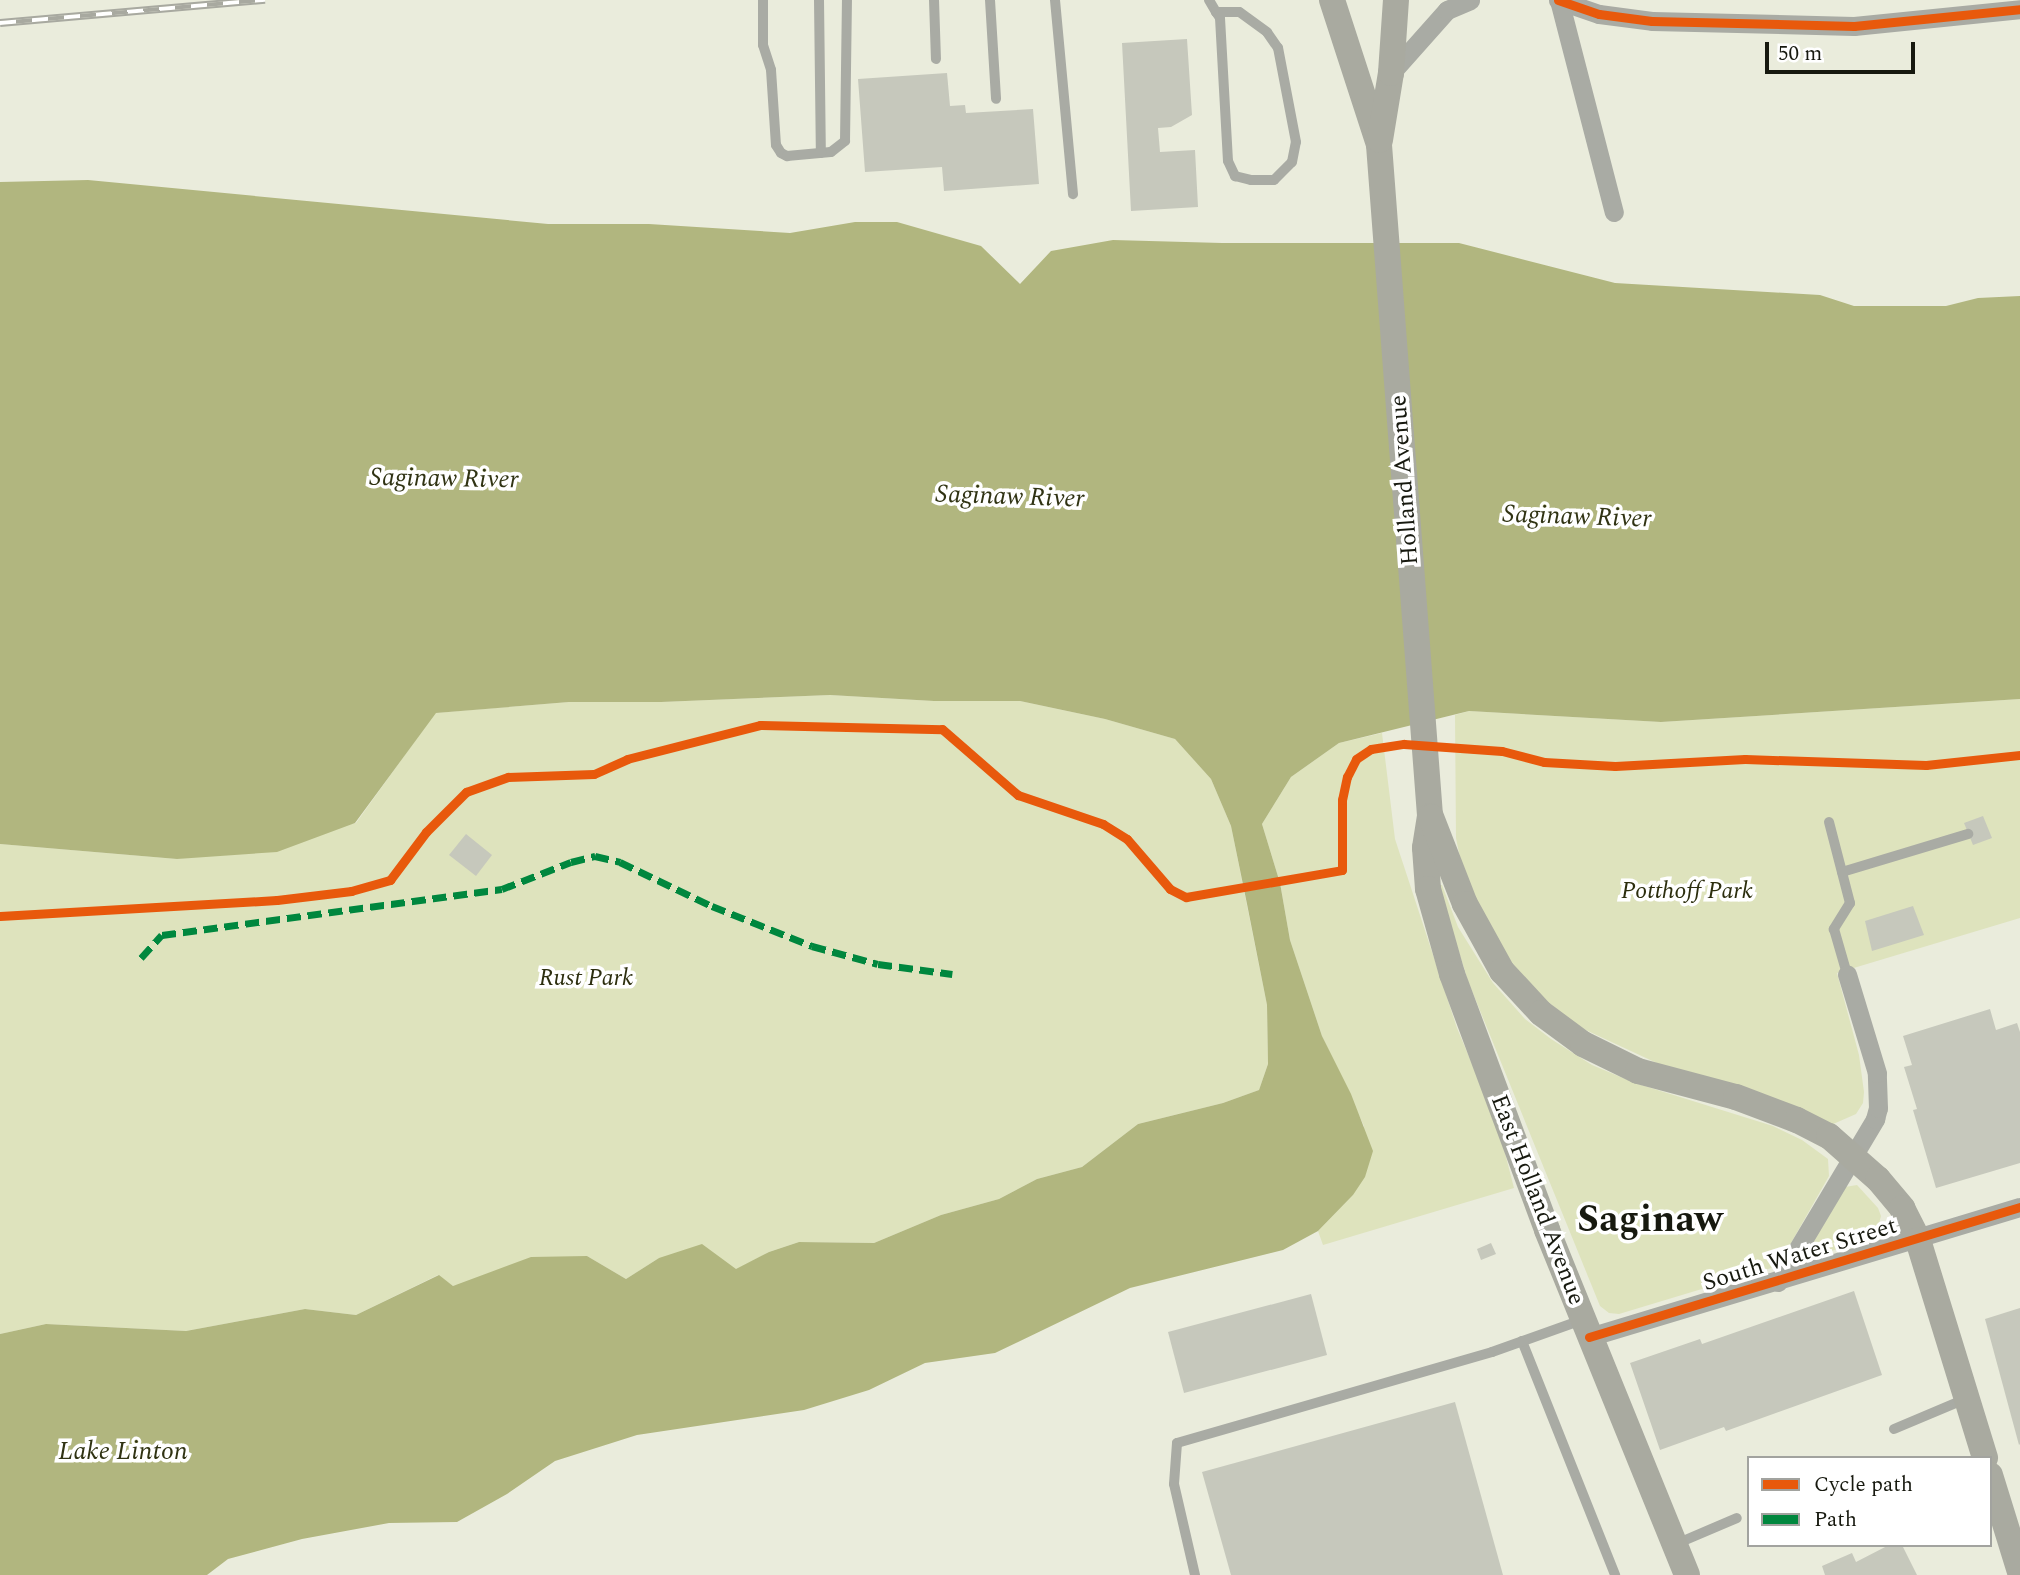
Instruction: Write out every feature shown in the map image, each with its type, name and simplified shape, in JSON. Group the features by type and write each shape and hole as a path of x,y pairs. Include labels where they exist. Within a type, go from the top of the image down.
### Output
{"main road":[{"path":"1332,0 1379,145"},
{"path":"1379,145 1391,73 1396,0"},
{"name":"Holland Avenue","path":"1379,145 1430,816"},
{"path":"1430,816 1465,904 1502,971 1541,1013 1583,1044 1638,1071 1735,1097 1797,1120 1829,1136 1854,1155 1902,1208 1918,1240 1984,1456"},
{"name":"East Holland Avenue","path":"1430,816 1425,848 1429,889 1452,974 1586,1329 1687,1575"},
{"path":"1992,1481 2020,1572"}],"street":[{"path":"1391,73 1447,10 1470,0"},
{"path":"1556,1 1599,14 1652,20 1854,26 1965,8 2020,7"},
{"path":"1556,1 1614,212"},
{"path":"1778,1282 1875,1119 1880,1097 1877,1073 1847,974"},
{"name":"South Water Street","path":"1586,1329 1778,1282 2020,1207"}],"lane":[{"path":"763,0 763,45 771,70 776,145 780,153 787,156 837,149 847,134 847,0"},
{"path":"819,0 821,153"},
{"path":"934,0 936,59"},
{"path":"990,0 996,99"},
{"path":"1055,0 1073,194"},
{"path":"1209,0 1216,12 1220,18 1228,161 1235,176 1251,180 1273,180 1292,162 1296,142 1278,48 1267,32 1239,12 1216,12"},
{"path":"2019,0 2020,7"},
{"path":"1829,822 1850,903 1834,929 1847,974"},
{"path":"1842,872 1968,834"},
{"path":"1195,1575 1174,1484 1177,1443 1522,1341 1586,1329"},
{"path":"1522,1341 1615,1575"},
{"path":"1894,1429 1967,1398"},
{"path":"1675,1545 1737,1518"}],"green space":[{"name":"Rust Park","path":"830,695 934,701 1020,701 1105,719 1175,739 1211,779 1231,826 1267,1005 1268,1064 1259,1090 1223,1103 1138,1124 1082,1167 1037,1179 999,1199 941,1215 874,1243 799,1242 769,1252 736,1270 659,1258 626,1279 587,1256 453,1286 438,1275 356,1315 305,1309 186,1331 46,1324 0,1334 0,844 177,859 356,823 435,713 569,702 661,702"},
{"name":"Potthoff Park","path":"2020,699 2020,918 1837,973 1859,1055 1864,1092 1863,1103 1856,1114 1831,1125 1661,1065 1575,1025 1532,988 1499,947 1462,868 1456,838 1455,715 1469,711 1661,722"},
{"path":"1382,733 1395,839 1457,1028 1498,1126 1514,1188 1323,1245 1318,1231 1353,1195 1364,1126 1322,1036 1290,940 1280,883 1262,824 1291,777 1339,743"},
{"path":"1438,885 1442,885 1458,927 1493,983 1525,1019 1551,1039 1592,1065 1635,1083 1773,1126 1802,1140 1828,1159 1829,1176 1778,1266 1619,1314 1609,1313 1600,1306 1468,981"},
{"path":"1857,1185 1878,1208 1881,1216 1876,1234 1807,1259 1807,1250 1845,1187"}],"water":[{"path":"88,180 548,224 649,224 790,233 855,222 897,222 981,246 1020,284 1051,251 1113,240 1459,243 1615,283 1820,295 1854,306 1946,306 1978,298 2020,296 2020,699 1661,722 1469,711 1339,743 1291,777 1262,824 1280,883 1290,940 1322,1036 1351,1094 1373,1151 1365,1177 1353,1195 1318,1231 1283,1250 1130,1288 995,1353 925,1363 869,1390 804,1410 637,1435 555,1461 507,1494 457,1522 389,1523 302,1539 228,1559 207,1575 0,1575 0,1334 46,1324 186,1331 305,1309 356,1315 439,1275 453,1286 531,1257 587,1256 626,1279 659,1258 702,1244 736,1269 769,1252 799,1242 874,1243 941,1215 999,1199 1037,1179 1082,1167 1138,1124 1223,1103 1259,1090 1268,1064 1267,1005 1247,904 1231,826 1211,779 1175,739 1105,719 1020,701 934,701 830,695 661,702 569,702 436,713 355,823 277,852 177,859 0,844 0,182"}],"building":[{"path":"1187,39 1192,115 1171,127 1158,128 1160,152 1195,150 1198,207 1131,211 1122,43"},
{"path":"947,73 950,106 965,105 966,113 1033,109 1039,184 944,191 942,167 865,172 858,79"},
{"path":"1983,816 1992,838 1973,845 1964,823"},
{"path":"466,834 492,855 476,876 449,855"},
{"path":"1913,906 1924,935 1872,951 1865,921"},
{"path":"1990,1009 1996,1030 2017,1023 2020,1032 2020,1163 1936,1188 1913,1110 1917,1109 1904,1067 1912,1065 1903,1036"},
{"path":"1491,1243 1496,1254 1481,1260 1477,1249"},
{"path":"1854,1291 1882,1375 1726,1431 1724,1427 1660,1450 1630,1363 1700,1339 1702,1344"},
{"path":"1311,1294 1327,1355 1184,1393 1168,1332"},
{"path":"2020,1308 2020,1444 2019,1445 1985,1319"},
{"path":"1455,1402 1503,1575 1231,1575 1202,1472"},
{"path":"1885,1547 1903,1547 1917,1575 1825,1575 1822,1566 1852,1553 1856,1562"}],"railway":[{"path":"0,23 265,0"}],"marked path":[{"path":"141,958 162,935 502,889 571,862 595,856 620,862 712,906 812,946 878,964 952,974"}],"cycle path":[{"path":"1558,0 1599,14 1652,21 1854,26 2020,9"},
{"path":"0,916 277,900 351,891 390,880 426,832 466,792 508,777 594,774 627,759 760,725 942,729 1018,795 1103,824 1127,839 1170,889 1186,897 1342,870 1342,800 1347,777 1356,759 1371,749 1404,744 1502,751 1544,762 1615,766 1745,759 1926,765 2020,755"},
{"path":"1589,1337 2020,1207"}],"district":[{"name":"Saginaw","path":"1650,1221"}],"water label":[{"name":"Saginaw River","path":"444,479"},
{"name":"Saginaw River","path":"1010,497"},
{"name":"Saginaw River","path":"1577,517"},
{"name":"Lake Linton","path":"123,1452"}]}
